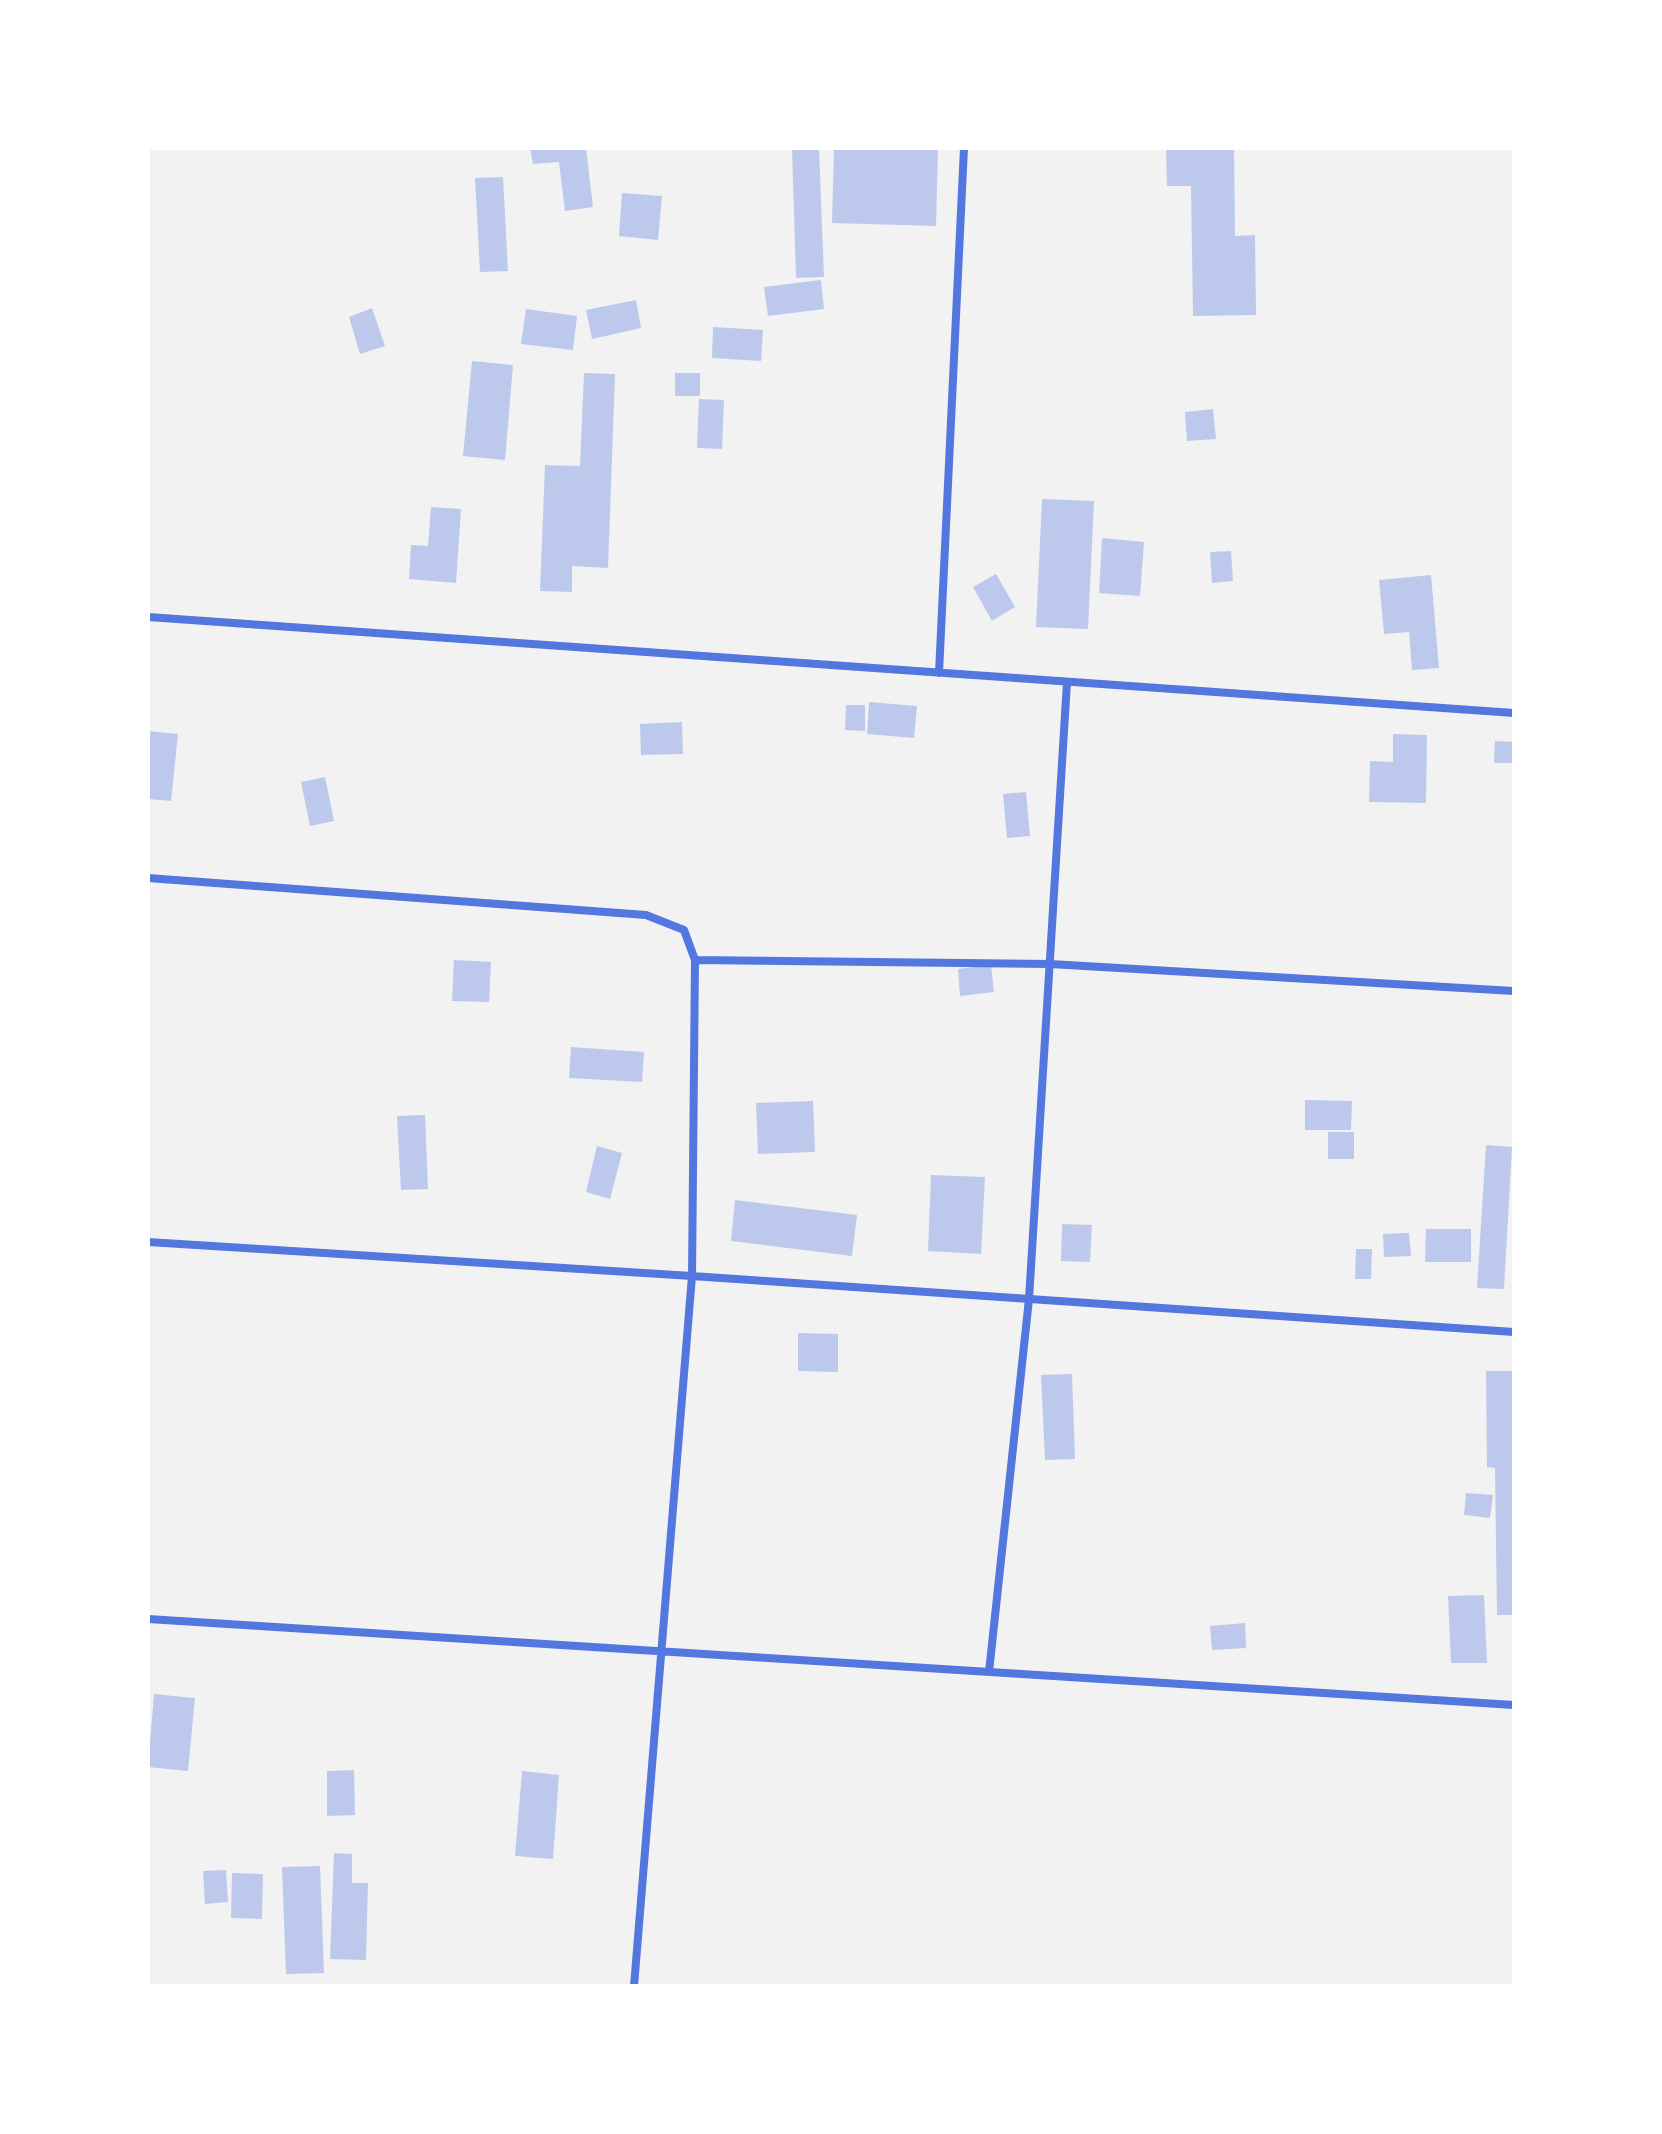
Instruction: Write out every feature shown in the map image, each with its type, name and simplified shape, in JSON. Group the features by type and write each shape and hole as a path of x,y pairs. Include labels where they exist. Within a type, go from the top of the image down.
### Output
{"street":[{"path":"939,673 964,148"},
{"path":"148,617 1514,713"},
{"path":"989,1672 1029,1299 1067,682"},
{"path":"148,878 646,915 684,930 695,960 692,1276 634,1986"},
{"path":"695,960 1050,964 1514,991"},
{"path":"148,1242 1514,1332"},
{"path":"148,1619 1514,1705"}],"building":[{"path":"530,148 586,148 593,207 565,211 559,162 533,164"},
{"path":"792,148 819,148 824,277 796,278"},
{"path":"834,148 938,148 936,226 832,223"},
{"path":"1166,148 1234,148 1235,236 1255,235 1256,315 1193,316 1191,186 1167,186"},
{"path":"503,177 508,271 480,272 475,178"},
{"path":"622,193 662,196 658,240 619,236"},
{"path":"821,280 824,309 768,316 764,287"},
{"path":"636,300 641,328 592,339 586,310"},
{"path":"372,308 385,346 360,354 349,317"},
{"path":"526,309 577,316 573,350 521,344"},
{"path":"713,327 763,330 761,361 712,358"},
{"path":"472,361 513,365 505,460 463,456"},
{"path":"584,373 615,374 608,568 572,566 572,592 540,591 545,465 580,466"},
{"path":"675,373 700,373 700,396 675,396"},
{"path":"699,399 724,400 722,449 697,448"},
{"path":"1213,409 1216,439 1187,441 1185,412"},
{"path":"1042,499 1094,501 1088,629 1036,627"},
{"path":"431,507 461,509 456,583 409,579 411,545 428,546"},
{"path":"1102,538 1144,542 1140,596 1099,593"},
{"path":"1231,551 1233,581 1212,583 1210,552"},
{"path":"996,574 1015,607 992,621 973,587"},
{"path":"1431,575 1439,668 1412,670 1409,632 1384,634 1379,580"},
{"path":"869,702 917,706 914,738 867,734"},
{"path":"846,705 865,705 865,731 845,730"},
{"path":"682,722 683,754 641,755 640,724"},
{"path":"148,731 178,734 171,801 148,799"},
{"path":"1393,734 1427,735 1426,803 1369,802 1370,761 1393,762"},
{"path":"1495,741 1514,742 1514,763 1494,763"},
{"path":"325,777 334,821 310,826 301,782"},
{"path":"1026,792 1030,836 1007,838 1003,794"},
{"path":"454,960 491,962 489,1002 452,1001"},
{"path":"991,965 994,992 960,996 958,969"},
{"path":"571,1047 644,1052 642,1082 569,1078"},
{"path":"1305,1100 1352,1101 1351,1130 1305,1130"},
{"path":"813,1101 815,1152 758,1154 756,1103"},
{"path":"425,1115 428,1189 401,1190 397,1116"},
{"path":"1328,1132 1354,1132 1354,1159 1328,1159"},
{"path":"1486,1145 1512,1147 1504,1289 1477,1288"},
{"path":"597,1146 622,1153 610,1199 586,1192"},
{"path":"931,1175 985,1177 981,1254 928,1251"},
{"path":"735,1200 857,1215 852,1256 731,1241"},
{"path":"1062,1224 1092,1225 1090,1262 1061,1261"},
{"path":"1426,1229 1471,1229 1471,1262 1425,1262"},
{"path":"1409,1233 1411,1256 1384,1257 1383,1234"},
{"path":"1356,1249 1372,1249 1371,1279 1355,1279"},
{"path":"798,1333 838,1334 838,1372 798,1371"},
{"path":"1486,1371 1514,1371 1514,1615 1497,1615 1495,1468 1487,1467"},
{"path":"1072,1374 1075,1459 1045,1460 1041,1375"},
{"path":"1466,1493 1493,1495 1490,1518 1464,1515"},
{"path":"1484,1595 1487,1663 1451,1663 1448,1596"},
{"path":"1245,1623 1246,1648 1212,1650 1210,1626"},
{"path":"154,1694 195,1698 188,1771 148,1767"},
{"path":"354,1770 355,1815 327,1816 327,1771"},
{"path":"522,1771 559,1775 553,1859 515,1856"},
{"path":"334,1853 352,1854 352,1883 368,1883 366,1960 330,1959"},
{"path":"320,1866 324,1973 286,1974 282,1867"},
{"path":"226,1870 228,1902 205,1904 203,1871"},
{"path":"232,1873 263,1874 262,1919 231,1918"}]}
